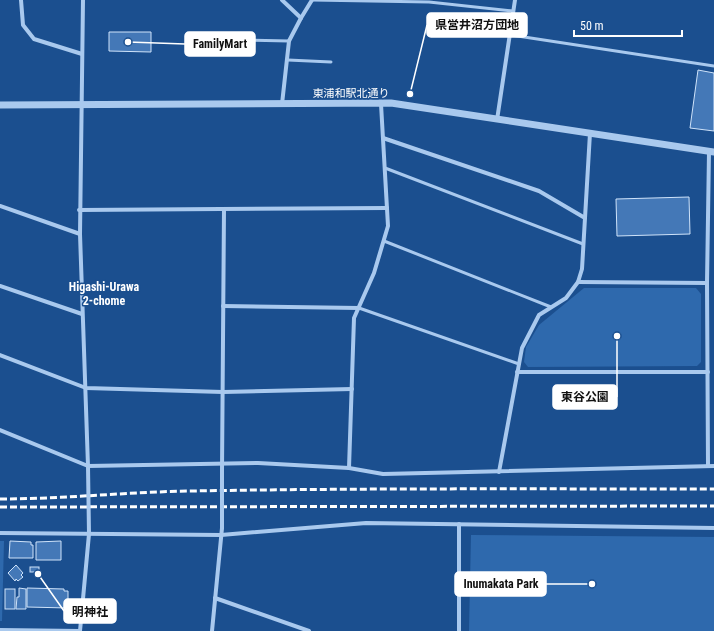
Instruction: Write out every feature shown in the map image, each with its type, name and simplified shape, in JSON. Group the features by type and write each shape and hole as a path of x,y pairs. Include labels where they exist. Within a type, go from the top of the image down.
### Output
{"street":[{"path":"21,0 23,25 34,39 82,54"},
{"path":"0,630 80,631 89,534 86,388 79,210 83,0"},
{"path":"282,0 301,18"},
{"path":"282,104 289,41 312,0"},
{"path":"497,120 511,35 515,0"},
{"path":"349,468 354,318 374,273 388,226 381,104"},
{"name":"東浦和駅北通り","path":"0,105 391,104 711,152"},
{"path":"499,472 522,348 539,314 566,298 578,282 582,269 590,133"},
{"path":"383,138 539,191 585,218"},
{"path":"708,466 707,283 711,152"},
{"path":"0,206 80,234"},
{"path":"79,210 387,208"},
{"path":"212,631 222,535 224,209"},
{"path":"578,282 707,283"},
{"path":"0,286 82,314"},
{"path":"223,306 359,308"},
{"path":"0,355 86,388 223,392 352,389"},
{"path":"517,372 708,372"},
{"path":"0,430 88,466 258,463 349,468 382,474 714,466"},
{"path":"0,533 222,535 366,523 714,528"},
{"path":"459,524 459,631"},
{"path":"215,598 309,631"}],"lane":[{"path":"312,0 429,2 514,11"},
{"path":"511,35 714,66"},
{"path":"245,40 289,41"},
{"path":"288,60 331,62"},
{"path":"385,168 583,244"},
{"path":"384,241 551,307"},
{"path":"359,308 519,364"}],"shaded area":[{"path":"584,288 696,288 701,294 701,362 697,366 528,367 524,362 526,347 539,325"},
{"path":"471,535 714,537 714,631 469,631"},
{"path":"0,541 4,541 2,621 0,621"}],"building":[{"path":"109,32 151,32 151,52 109,51"},
{"path":"698,70 714,73 714,131 690,128"},
{"path":"689,197 690,234 617,236 616,199"},
{"path":"10,541 31,542 31,545 33,545 33,558 9,558"},
{"path":"61,541 61,560 36,560 36,542"},
{"path":"16,565 23,573 21,575 23,577 18,581 16,579 15,581 8,573"},
{"path":"30,567 39,567 39,572 30,572"},
{"path":"19,588 26,589 26,609 16,609 17,597 19,597"},
{"path":"27,588 64,589 64,591 68,591 68,608 27,607"},
{"path":"5,589 15,589 15,609 5,609"}],"railway":[{"path":"0,499 256,490 714,489"},
{"path":"0,507 714,506"}],"place":[{"name":"FamilyMart","path":"128,42"},
{"name":"県営井沼方団地","path":"410,94"},
{"name":"東谷公園","path":"617,336"},
{"name":"明神社","path":"38,574"},
{"name":"Inumakata Park","path":"592,584"}],"district":[{"name":"Higashi-Urawa 2-chome","path":"104,294"}]}
